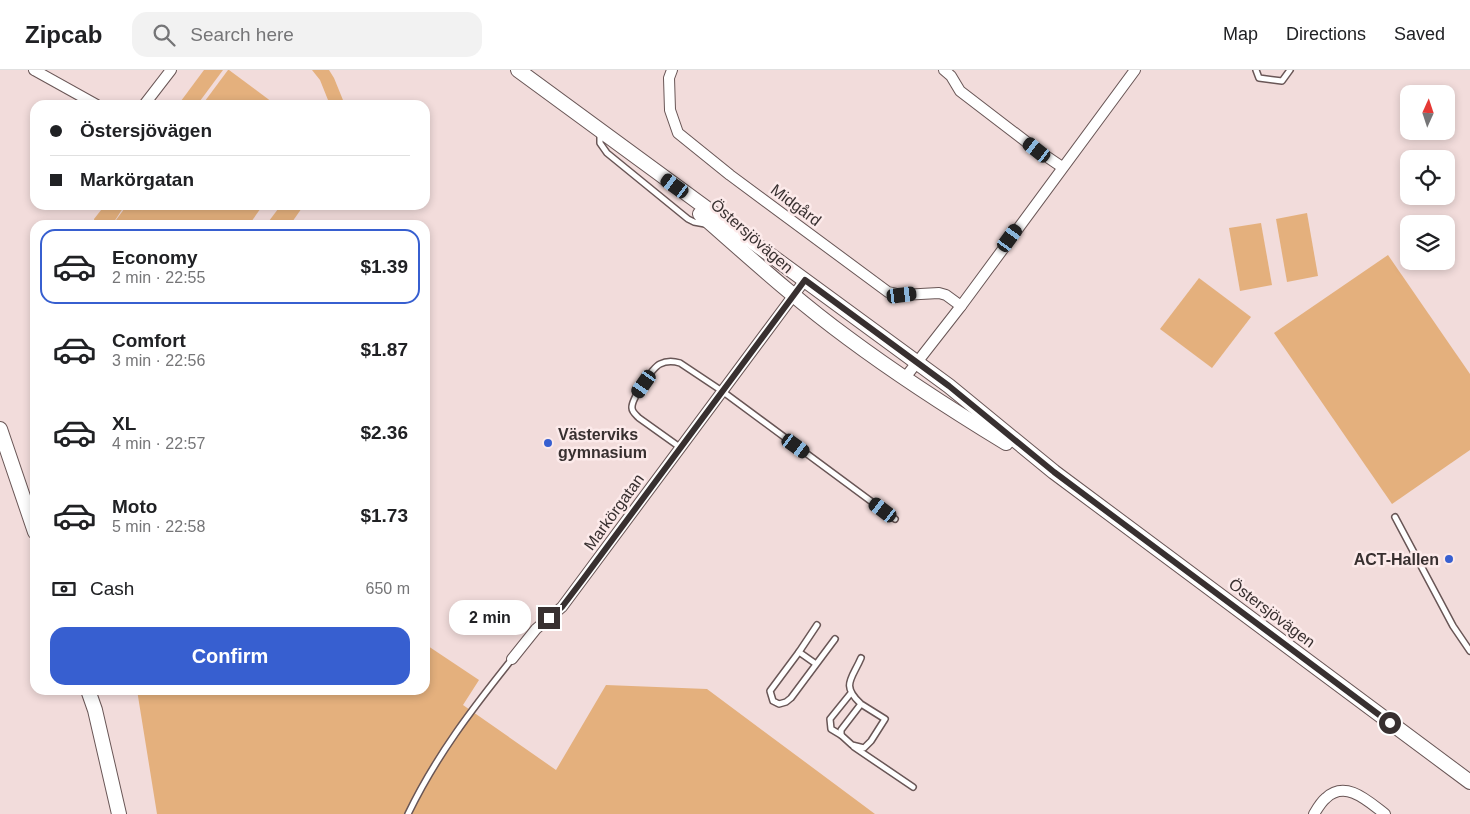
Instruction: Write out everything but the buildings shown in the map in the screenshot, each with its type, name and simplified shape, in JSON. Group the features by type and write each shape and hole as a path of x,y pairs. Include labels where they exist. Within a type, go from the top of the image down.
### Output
{"main road":[{"name":"Östersjövägen","path":"518,70 631,155 949,386 1054,472 1470,782"},
{"name":"Östersjövägen","path":"631,155 794,296 848,338 904,379 1054,472"},
{"path":"0,429 30,517"},
{"path":"90,695 95,710 119,814"}],"street":[{"path":"34,70 88,100"},
{"path":"148,100 171,70"},
{"name":"Midgård","path":"672,70 669,78 670,110 678,134 888,292 902,295 939,293 946,295 961,306"},
{"path":"944,70 951,76 960,91 1062,167"},
{"path":"904,379 961,306 1135,70"},
{"name":"Markörgatan","path":"512,659 536,629 562,607 805,280"},
{"path":"1314,814 1326,797 1335,792 1345,790 1356,792 1385,814"}],"lane":[{"path":"1256,70 1259,78 1282,81 1290,70"},
{"path":"600,132 600,143 607,153 688,219 702,224 710,223"},
{"path":"680,448 639,418 633,412 632,407 633,400 656,367 662,363 672,361 680,363 722,391 895,519"},
{"path":"1395,517 1453,626 1470,651"},
{"path":"817,625 770,691 773,701 779,704 786,702 835,639"},
{"path":"799,652 816,664"},
{"path":"852,745 864,748 871,741 885,719 861,704 848,689 861,658"},
{"path":"408,814 438,758 470,711 512,659"},
{"path":"851,693 830,719 831,730 841,735 852,745 913,787"},
{"path":"841,735 841,730 861,704"}],"shaded area":[{"path":"204,70 223,70 201,100 182,100"},
{"path":"229,70 269,100 206,100"},
{"path":"312,70 329,70 343,100 328,100 320,80"},
{"path":"101,210 122,210 115,220 94,219"},
{"path":"123,210 260,210 252,220 116,220"},
{"path":"277,210 300,210 294,220 270,220"},
{"path":"1307,213 1318,276 1287,282 1276,219"},
{"path":"1261,223 1272,285 1240,291 1229,228"},
{"path":"1388,255 1470,374 1470,450 1392,504 1274,333"},
{"path":"1199,278 1251,317 1212,368 1160,329"},
{"path":"430,647 479,680 463,705 556,770 606,685 707,689 875,814 157,814 138,695 430,695"}],"place":[{"name":"Västerviks gymnasium","path":"548,443"},
{"name":"ACT-Hallen","path":"1449,559"}],"route":[{"path":"549,618 562,607 584,578 805,280 949,386 1054,472 1390,723"}]}
